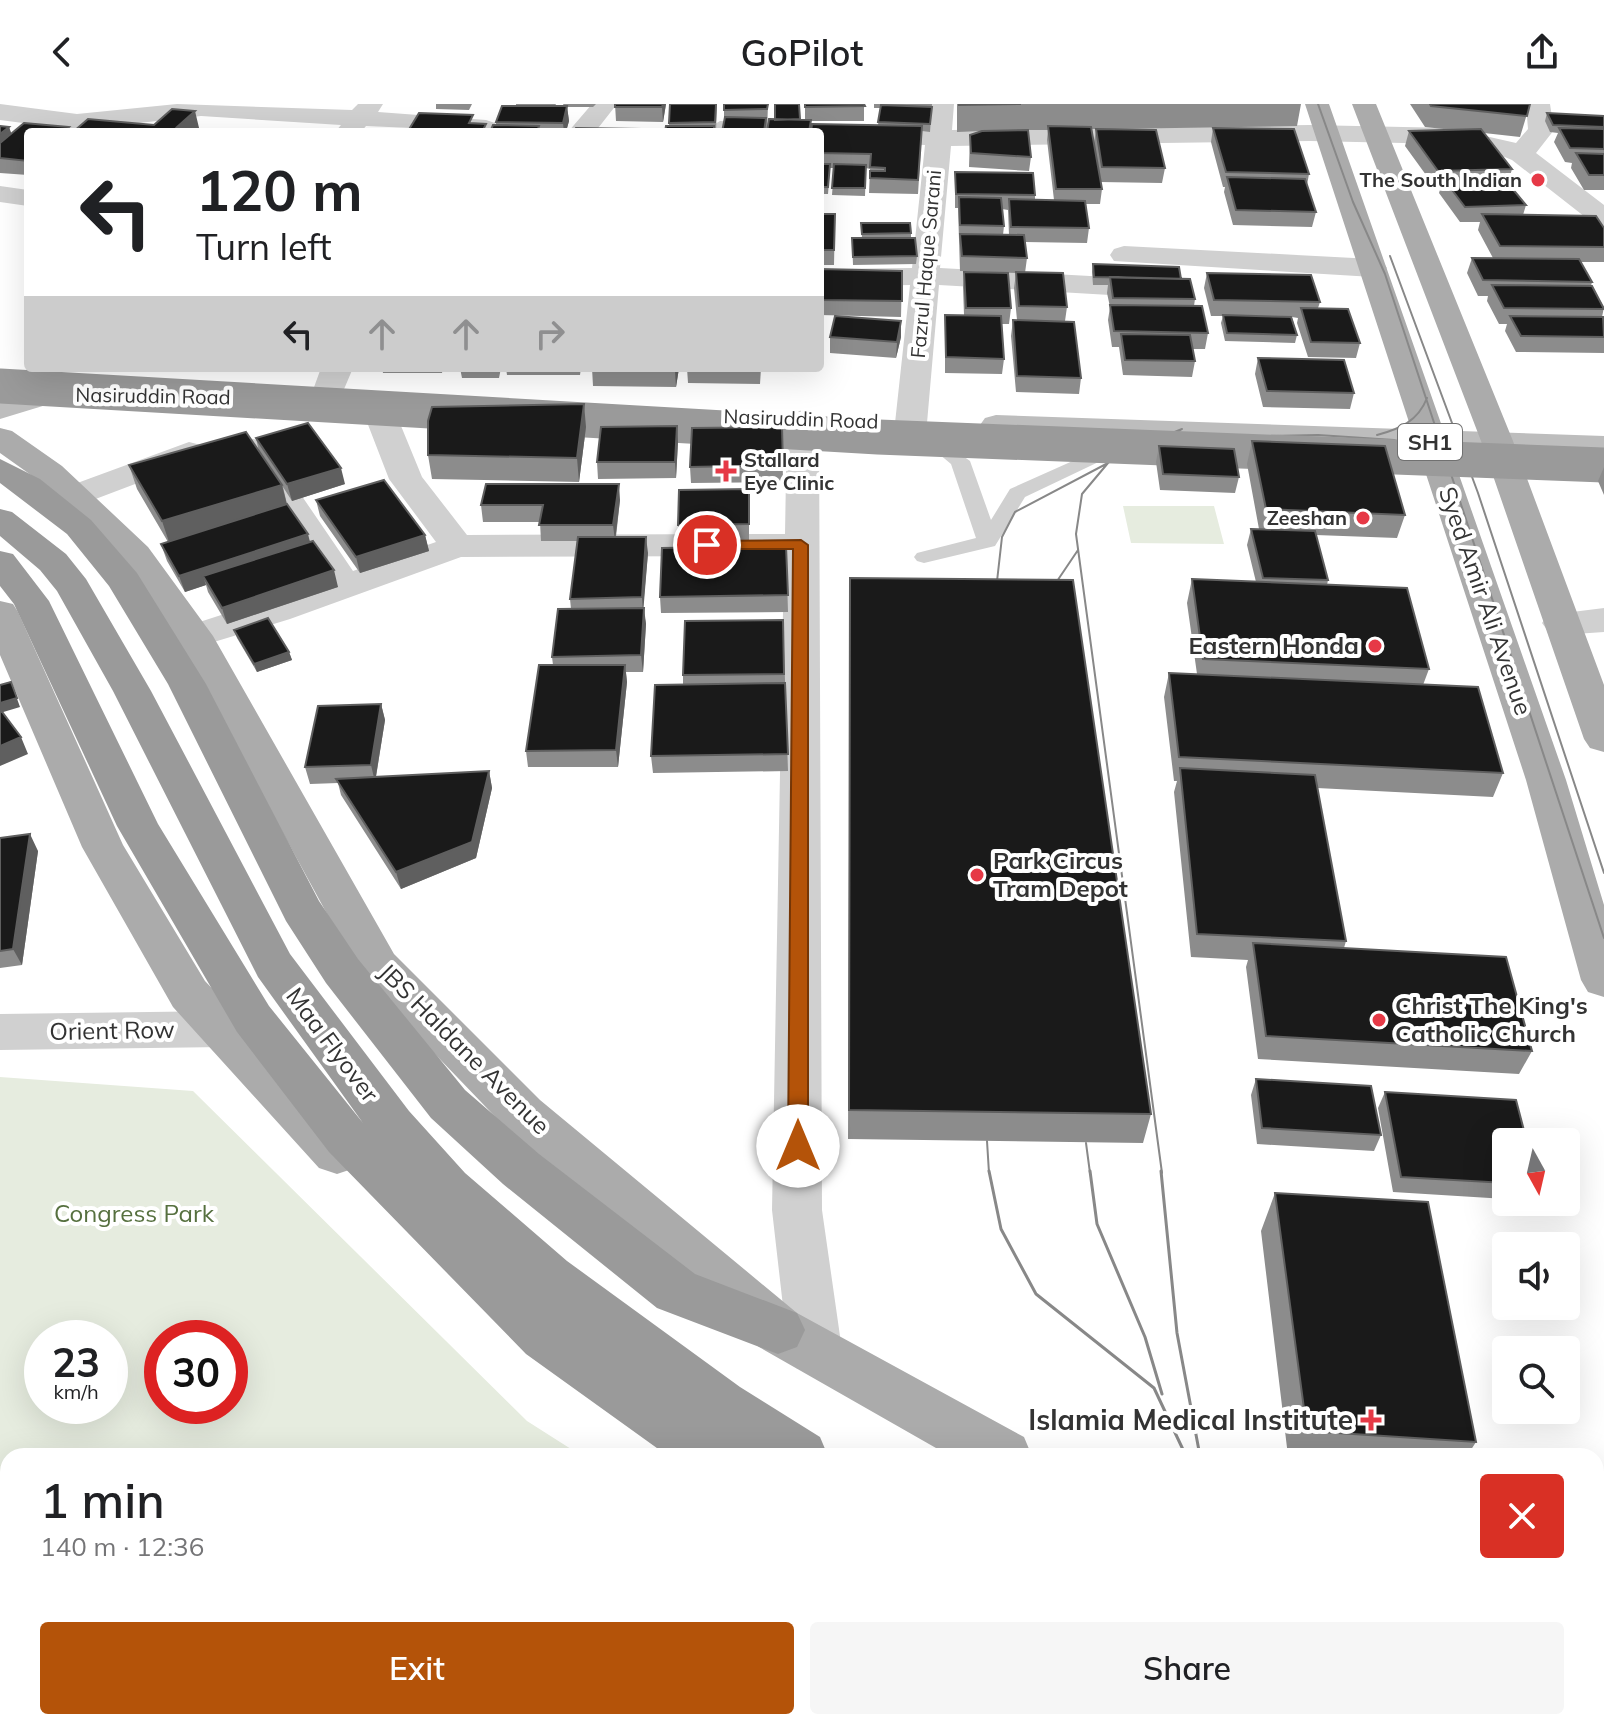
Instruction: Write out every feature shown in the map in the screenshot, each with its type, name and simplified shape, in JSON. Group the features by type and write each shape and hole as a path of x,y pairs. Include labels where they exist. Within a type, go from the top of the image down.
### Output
{"highway":[{"path":"0,386 878,437 1604,465"},
{"path":"0,469 28,486 79,527 124,581 187,684 302,910 403,1051 448,1104 521,1169 676,1291 797,1340"},
{"name":"Maa Flyover","path":"0,519 53,562 73,587 132,691 274,965 392,1125 447,1188 548,1277 720,1405 787,1448"},
{"path":"0,562 31,601 138,826 253,1019 346,1138 545,1337 704,1448"}],"main road":[{"name":"SH1","path":"1364,104 1497,441 1604,739"},
{"name":"Syed Amir Ali Avenue","path":"1322,119 1403,367 1546,780 1604,980"},
{"path":"1403,367 1467,368"},
{"name":"Nasiruddin Road","path":"0,409 43,395 137,394 1604,446"},
{"name":"JBS Haldane Avenue","path":"0,438 50,473 135,555 194,636 378,966 523,1114 797,1340 990,1448"},
{"path":"0,612 103,847 189,994 511,1338 684,1448"}],"street":[{"path":"584,128 605,104"},
{"name":"Fazrul Haque Sarani","path":"911,423 942,104"},
{"path":"1521,154 1541,130 1538,104"},
{"path":"0,112 77,122 201,109 486,128"},
{"path":"824,133 937,138 1322,119 1376,135 1450,136 1496,144 1521,154 1604,218"},
{"path":"720,122 767,128"},
{"path":"0,194 24,197"},
{"path":"1124,255 1373,268"},
{"path":"824,278 926,276 1127,287"},
{"path":"325,401 336,372"},
{"path":"376,404 406,479 457,546"},
{"path":"797,1340 803,420"},
{"path":"73,496 211,444 229,441 250,445 345,587"},
{"path":"194,636 345,587 457,546 801,545"},
{"path":"1561,623 1604,620"},
{"name":"Orient Row","path":"0,1032 224,1029"}],"lane":[{"path":"911,423 960,461 988,542"},
{"path":"924,557 988,542 1017,493 1107,456 1144,431 1182,429"}],"green space":[{"path":"1123,506 1214,506 1224,544 1131,543"},
{"name":"Congress Park","path":"0,1077 193,1091 527,1421 569,1448 0,1448"}],"building":[{"path":"615,104 663,104 662,107 615,107"},
{"path":"670,104 716,104 715,122 669,123"},
{"path":"724,104 768,104 767,109 724,110"},
{"path":"775,104 799,104 800,119 775,120"},
{"path":"805,104 864,104 865,106 805,107"},
{"path":"1430,104 1530,104 1527,116"},
{"path":"881,105 932,107 930,124 878,122"},
{"path":"502,106 567,106 563,123 496,122"},
{"path":"172,109 195,111 177,127 184,128 78,128 88,119 154,125"},
{"path":"419,113 473,115 469,123 486,124 484,128 410,128"},
{"path":"1547,113 1604,116 1604,127 1553,125"},
{"path":"725,117 766,118 765,128 723,128"},
{"path":"769,119 811,120 810,128 768,128"},
{"path":"24,123 69,127 24,128 24,161 0,158 0,143"},
{"path":"812,124 922,126 918,180 870,178 870,171 885,171 885,168 870,167 871,154 824,153 824,128 812,128"},
{"path":"493,125 539,126 538,128 492,128"},
{"path":"666,126 714,126 714,128"},
{"path":"1048,126 1091,127 1102,189 1056,189"},
{"path":"1213,128 1294,129 1309,174 1226,172"},
{"path":"1559,128 1604,129 1604,149 1570,148"},
{"path":"1096,129 1156,130 1165,168 1102,167"},
{"path":"1481,129 1512,169 1438,171 1409,131"},
{"path":"1028,130 1031,157 971,153 970,135 982,131"},
{"path":"1576,153 1604,154 1604,175 1589,175"},
{"path":"824,164 830,164 828,187 824,187"},
{"path":"834,164 866,165 865,188 832,188"},
{"path":"955,172 1033,173 1035,195 956,194"},
{"path":"1502,176 1526,205 1465,207 1443,178"},
{"path":"1227,177 1305,179 1316,212 1236,210"},
{"path":"959,197 1001,198 1004,226 960,225"},
{"path":"1009,199 1085,201 1089,228 1011,227"},
{"path":"824,214 835,214 834,250 824,250"},
{"path":"1482,214 1596,216 1604,228 1604,247 1500,246"},
{"path":"861,223 910,223 911,233 862,234"},
{"path":"960,234 1024,235 1027,258 962,256"},
{"path":"852,238 915,238 917,256 853,257"},
{"path":"1472,258 1579,259 1592,282 1483,280"},
{"path":"1093,264 1179,267 1181,279 1094,277"},
{"path":"824,269 902,271 902,301 824,300"},
{"path":"964,272 1008,273 1011,308 966,308"},
{"path":"1016,272 1063,273 1067,307 1019,306"},
{"path":"1207,273 1311,275 1320,302 1214,300"},
{"path":"1110,277 1190,279 1195,299 1113,298"},
{"path":"1492,285 1592,286 1604,309 1504,308"},
{"path":"1110,305 1202,306 1208,333 1114,331"},
{"path":"1301,308 1348,309 1360,343 1311,342"},
{"path":"945,315 1001,316 1004,359 946,357"},
{"path":"1223,315 1291,317 1297,335 1227,333"},
{"path":"835,316 901,321 897,342 830,337"},
{"path":"1510,316 1603,317 1604,337 1521,336"},
{"path":"1013,320 1074,322 1081,378 1017,376"},
{"path":"1121,334 1190,335 1195,361 1125,360"},
{"path":"1258,358 1344,360 1354,393 1267,391"},
{"path":"584,404 577,458 428,455 428,421 432,407"},
{"path":"308,423 341,468 287,484 256,438"},
{"path":"677,426 675,462 597,462 601,427"},
{"path":"782,427 783,465 690,467 692,428"},
{"path":"246,432 282,485 162,521 129,465"},
{"path":"1252,441 1385,446 1405,515 1266,509"},
{"path":"1159,446 1234,449 1239,477 1163,474"},
{"path":"384,480 425,535 356,557 316,500"},
{"path":"486,484 619,484 613,525 539,525 543,505 481,505"},
{"path":"749,489 749,524 678,525 679,490"},
{"path":"287,504 308,534 179,576 161,544"},
{"path":"1251,529 1315,531 1328,580 1263,578"},
{"path":"578,537 646,537 642,597 570,599"},
{"path":"313,541 334,570 222,608 203,576"},
{"path":"786,546 788,595 660,597 662,548"},
{"name":"Park Circus Tram Depot","path":"850,578 1073,580 1151,1114 849,1110"},
{"path":"1192,579 1407,588 1429,669 1203,659"},
{"path":"644,608 641,655 552,657 558,609"},
{"path":"268,618 289,652 254,664 234,630"},
{"path":"783,620 784,674 683,675 685,621"},
{"path":"539,665 625,665 616,750 526,751"},
{"path":"1169,673 1478,687 1503,773 1179,757"},
{"path":"11,682 17,698 0,703 0,685"},
{"path":"785,683 788,754 651,756 655,685"},
{"path":"381,704 371,765 305,767 318,706"},
{"path":"0,709 21,737 0,746"},
{"path":"1180,768 1315,775 1346,941 1197,934"},
{"path":"489,771 472,842 396,872 336,779"},
{"path":"30,834 13,949 0,951 0,838"},
{"name":"Christ The King's Catholic Church","path":"1253,943 1506,957 1532,1051 1266,1036"},
{"path":"1256,1079 1371,1086 1381,1135 1262,1128"},
{"path":"1385,1092 1516,1100 1523,1128 1492,1128 1492,1182 1401,1177"},
{"name":"Islamia Medical Institute","path":"1275,1193 1428,1202 1476,1442 1307,1431"}],"tram line":[{"path":"1318,104 1353,202 1385,274 1426,399"},
{"path":"1390,256 1478,493 1604,873"},
{"path":"1377,435 1407,423 1419,413 1426,399"},
{"path":"1426,399 1450,470"},
{"path":"1108,463 1144,431 1145,444 1182,429 1168,438 1318,435 1394,440 1450,470"},
{"path":"995,599 1002,537 1015,512 1108,463"},
{"path":"1108,463 1082,494 1076,534 1162,1173"},
{"path":"1450,470 1604,938"},
{"path":"1045,599 1078,550"},
{"path":"987,1141 989,1173"},
{"path":"1086,1143 1090,1173"},
{"path":"989,1171 1001,1229 1036,1294 1154,1388 1182,1448"},
{"path":"1090,1171 1097,1224 1145,1337 1162,1394"},
{"path":"1161,1171 1177,1333 1199,1448"}],"place":[{"name":"The South Indian","path":"1538,180"},
{"name":"Stallard Eye Clinic","path":"726,471"},
{"name":"Zeeshan","path":"1363,518"},
{"name":"Eastern Honda","path":"1375,646"},
{"name":"Park Circus Tram Depot","path":"977,875"},
{"name":"Christ The King's Catholic Church","path":"1379,1020"},
{"name":"Islamia Medical Institute","path":"1371,1420"}],"route":[{"path":"707,545 801,545 798,1146"}]}
